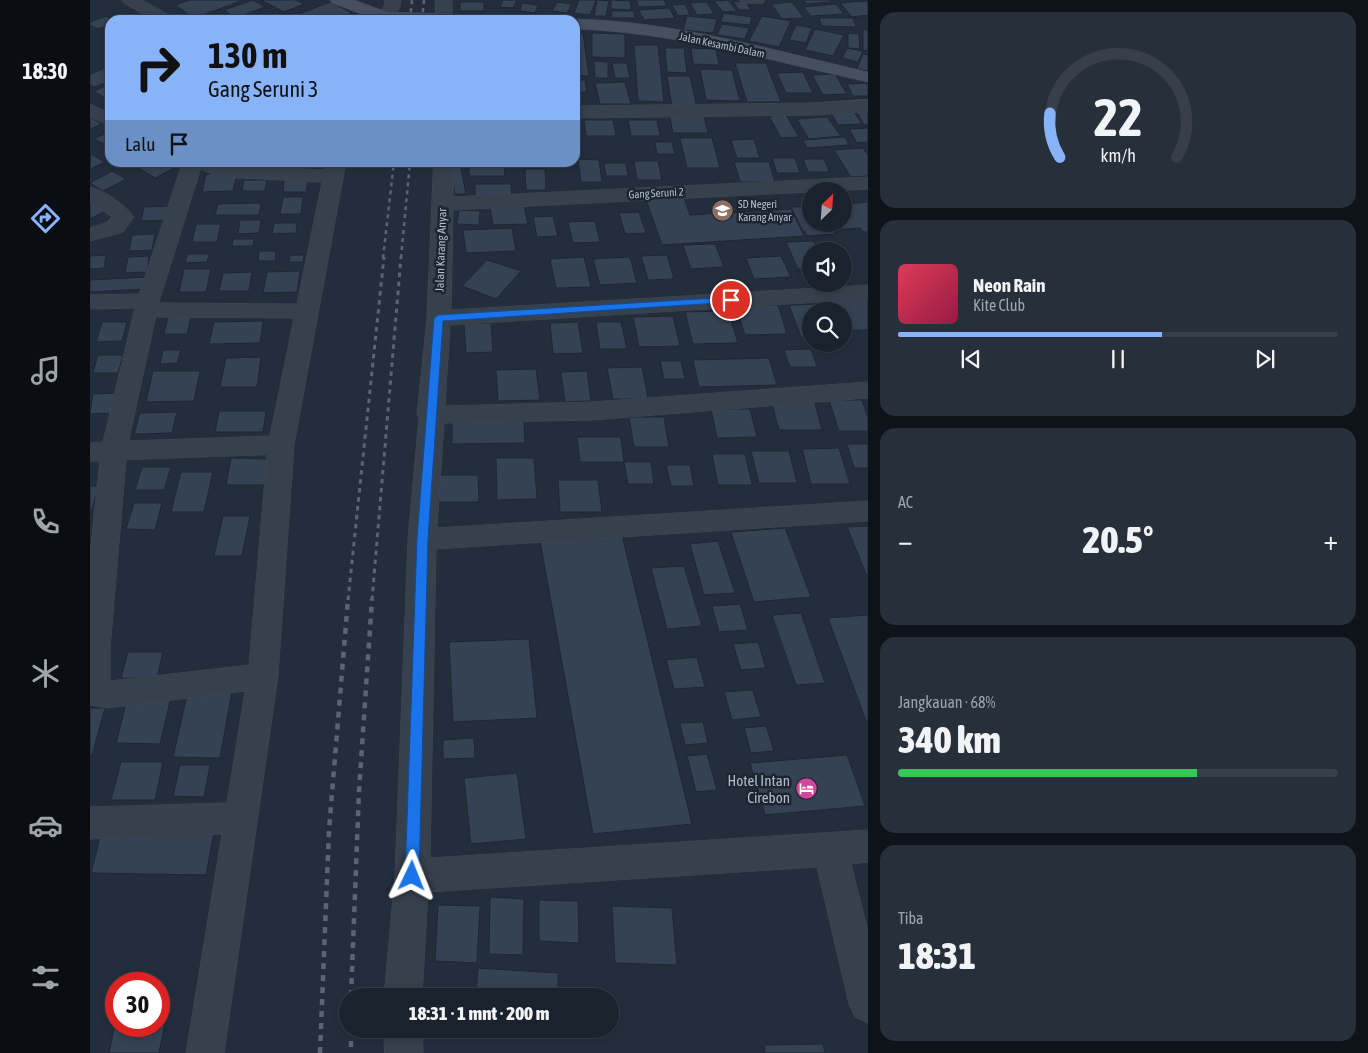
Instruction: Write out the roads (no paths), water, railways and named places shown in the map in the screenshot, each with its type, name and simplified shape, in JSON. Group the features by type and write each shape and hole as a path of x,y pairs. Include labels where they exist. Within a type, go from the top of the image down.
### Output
{"street":[{"path":"130,0 156,15"},
{"path":"338,0 376,15"},
{"path":"386,15 392,8 393,0"},
{"path":"444,0 444,15"},
{"path":"748,0 757,0"},
{"name":"Jalan Kesambi Dalam","path":"580,24 655,30 868,77"},
{"path":"580,112 868,106"},
{"path":"90,110 105,118"},
{"path":"191,167 102,451 94,690 96,694 107,694 263,676"},
{"path":"205,1053 263,676 281,444 335,169 218,171 211,167"},
{"name":"Jalan Karang Anyar","path":"404,988 412,876 422,539 430,415 448,317 443,204 444,167"},
{"name":"Gang Seruni 2","path":"443,204 868,183"},
{"path":"90,193 118,211 123,217 116,227 90,235"},
{"path":"448,317 868,292"},
{"path":"90,302 148,306 308,310"},
{"path":"430,415 592,411 868,390"},
{"path":"102,451 281,444"},
{"path":"422,539 868,511"},
{"path":"90,823 240,818"},
{"path":"412,876 868,846"},
{"path":"830,850 868,1004"},
{"path":"403,1038 404,1053"}],"railway":[{"path":"410,15 412,0"},
{"path":"422,15 424,0"},
{"path":"383,258 393,167"},
{"path":"401,258 410,167"},
{"path":"348,600 384,257"},
{"path":"372,600 401,257"},
{"path":"320,1053 329,830 348,599"},
{"path":"351,988 359,791 372,599"},
{"path":"351,1038 351,1053"}],"place":[{"name":"SD Negeri Karang Anyar","path":"722,210"},
{"name":"Hotel Intan Cirebon","path":"806,789"}]}
